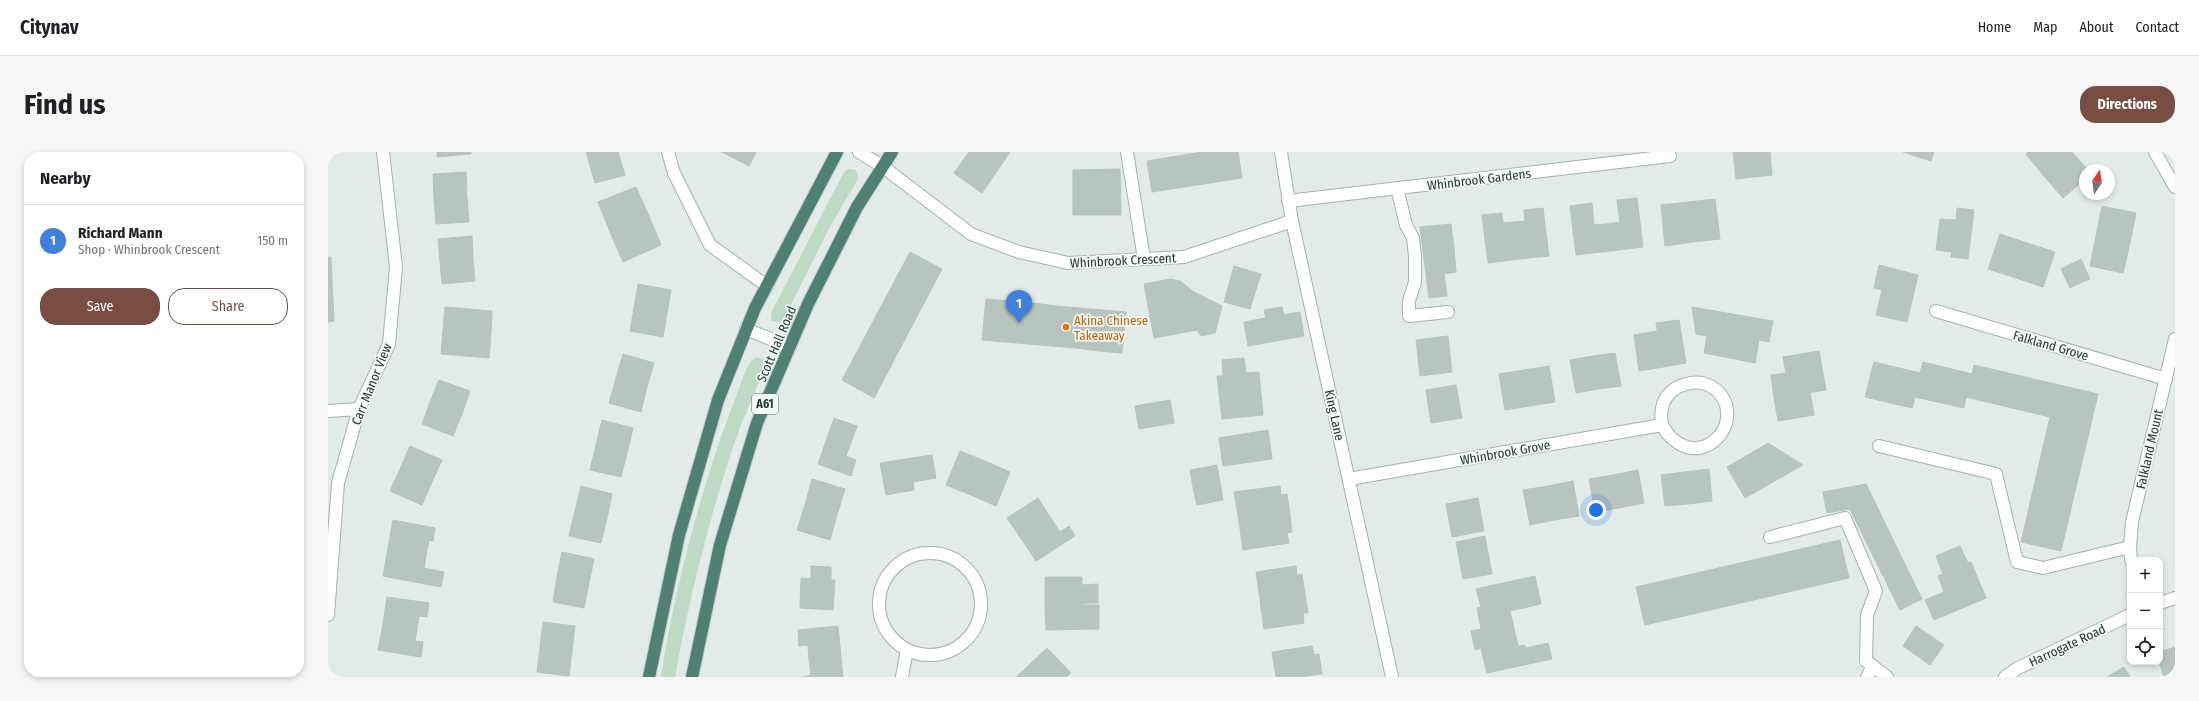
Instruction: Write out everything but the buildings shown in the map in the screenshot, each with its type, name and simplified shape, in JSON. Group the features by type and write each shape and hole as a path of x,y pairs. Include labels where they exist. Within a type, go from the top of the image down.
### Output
{"highway":[{"path":"649,677 679,535 718,400 746,329 837,152"},
{"name":"Scott Hall Road","path":"692,677 720,545 758,423 808,304 857,207 892,152"}],"street":[{"name":"Carr Manor View","path":"328,615 338,483 359,409 389,344 396,267 383,152"},
{"path":"668,152 674,173 710,245 767,286"},
{"name":"Whinbrook Crescent","path":"859,152 882,166 971,234 1019,252 1068,263 1184,257 1292,221"},
{"path":"1127,152 1144,259"},
{"name":"King Lane","path":"1281,152 1292,221 1392,677"},
{"path":"2155,152 2175,187"},
{"name":"Whinbrook Gardens","path":"1288,201 1670,156"},
{"path":"1397,188 1406,224 1414,238 1415,282 1409,301 1409,316 1448,312"},
{"name":"Falkland Grove","path":"1936,311 2166,379"},
{"path":"746,329 790,348"},
{"name":"Falkland Mount","path":"2131,557 2132,522 2175,339"},
{"path":"1690,382 1701,382 1712,387 1720,395 1727,411 1725,429 1719,437 1702,448 1690,448 1679,445 1668,435 1662,425 1663,403 1668,394 1677,387 1690,382"},
{"path":"328,411 359,409"},
{"name":"Whinbrook Grove","path":"1349,479 1662,425"},
{"path":"1879,446 1996,474 2017,562 2043,568 2130,547"},
{"path":"1770,538 1845,518 1876,590 1867,616 1866,661 1887,677"},
{"path":"940,553 956,560 968,568 978,583 982,602 980,620 967,641 952,651 924,656 907,650 887,634 880,617 879,594 885,578 899,562 915,554 940,553"},
{"path":"2163,602 2175,598"},
{"name":"Harrogate Road","path":"2005,677 2018,668 2127,616"},
{"path":"902,677 907,650"},
{"path":"1867,677 1873,666"}],"green space":[{"path":"848,169 855,170 858,174 858,179 832,223 784,319 780,322 771,321 771,313 844,172"},
{"path":"756,357 764,359 762,372 739,430 710,521 694,583 675,677 661,677 682,570 702,498 744,374 749,364"}],"place":[{"name":"Richard Mann","path":"1019,323"},
{"name":"Akina Chinese Takeaway","path":"1066,327"}]}
